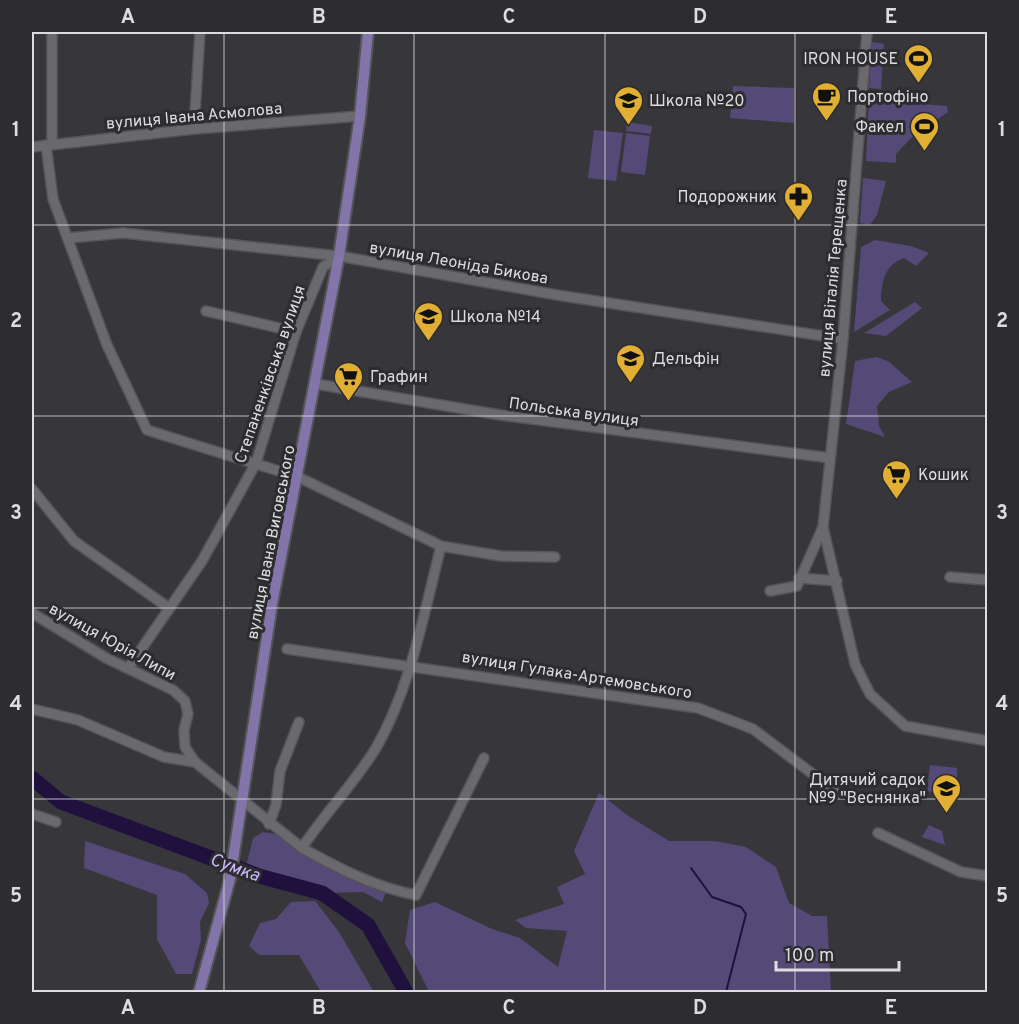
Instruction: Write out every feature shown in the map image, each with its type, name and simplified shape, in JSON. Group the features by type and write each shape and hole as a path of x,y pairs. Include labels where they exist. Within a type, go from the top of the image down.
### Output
{"main road":[{"path":"339,256 360,116 368,32"},
{"name":"вулиця Івана Виговського","path":"199,993 230,879 272,604 339,256"}],"street":[{"path":"52,32 49,145 52,199 107,345 147,430 298,477 441,546 501,556 555,557"},
{"path":"194,129 200,32"},
{"name":"вулиця Віталія Терещенка","path":"799,579 823,526 843,339 867,32"},
{"name":"вулиця Івана Асмолова","path":"32,147 194,129 360,116"},
{"name":"вулиця Леоніда Бикова","path":"68,238 123,233 339,256 557,295 843,339"},
{"name":"Степаненківська вулиця","path":"129,667 201,561 256,463 296,332 323,267 339,256"},
{"path":"206,311 296,332"},
{"name":"Польська вулиця","path":"316,384 521,418 830,458"},
{"path":"32,489 74,541 169,608"},
{"name":"вулиця Віталія Терещенка","path":"823,526 855,664 870,694 905,726 987,741"},
{"path":"302,848 321,819 353,783 377,745 410,665 441,546"},
{"path":"950,577 987,580"},
{"path":"770,591 797,586 799,579 837,581"},
{"name":"вулиця Юрія Липи","path":"32,613 106,658 173,690 185,700 188,714 184,730 185,747 195,762"},
{"name":"вулиця Гулака-Артемовського","path":"287,649 698,708 753,729 838,793"},
{"path":"32,709 78,720 164,757 195,762 269,824 302,848 342,870 392,890 416,895 484,758"},
{"path":"269,824 276,805 280,771 299,722"},
{"path":"32,814 56,822"},
{"path":"878,833 961,873 987,876"}],"shaded area":[{"path":"872,42 884,44 881,89 869,88"},
{"path":"733,86 794,88 794,123 730,118"},
{"path":"869,100 947,106 948,112 911,138 896,154 896,163 866,161"},
{"path":"627,122 652,126 651,134 626,131"},
{"path":"594,130 623,133 616,181 588,178"},
{"path":"626,133 650,136 645,175 621,172"},
{"path":"863,178 886,181 877,215 870,225 860,223"},
{"path":"875,240 911,246 929,253 916,266 904,258 888,269 883,281 881,301 890,310 854,332 861,247"},
{"path":"915,302 922,308 886,336 864,333"},
{"path":"876,357 888,361 912,382 889,392 877,406 879,426 885,437 846,424 855,361"},
{"path":"930,765 957,768 957,797 927,791"},
{"path":"599,793 627,815 669,841 715,841 746,847 776,867 789,903 812,916 827,916 831,992 429,992 405,943 410,910 435,902 492,929 520,938 558,967 567,931 526,928 515,920 564,904 557,887 585,874 574,851"},
{"path":"929,825 942,831 945,845 922,837"},
{"path":"263,832 291,837 386,892 382,902 363,892 322,893 245,871 253,838"},
{"path":"85,841 185,874 207,893 209,903 200,922 201,940 192,974 176,974 157,939 157,895 84,868"},
{"path":"315,901 339,932 374,992 321,992 299,955 259,955 249,946 260,923 276,919 291,902"}],"waterway":[{"name":"Сумка","path":"32,778 61,802 259,876 322,893 368,925 406,992"},
{"path":"691,868 712,897 741,907 746,914 726,992"}],"place":[{"name":"IRON HOUSE","path":"919,84"},
{"name":"Портофіно","path":"826,122"},
{"name":"Школа №20","path":"628,126"},
{"name":"Факел","path":"925,152"},
{"name":"Подорожник","path":"798,222"},
{"name":"Школа №14","path":"429,342"},
{"name":"Дельфін","path":"631,384"},
{"name":"Графин","path":"349,402"},
{"name":"Кошик","path":"897,500"},
{"name":"Дитячий садок №9 \"Веснянка\"","path":"947,814"}]}
